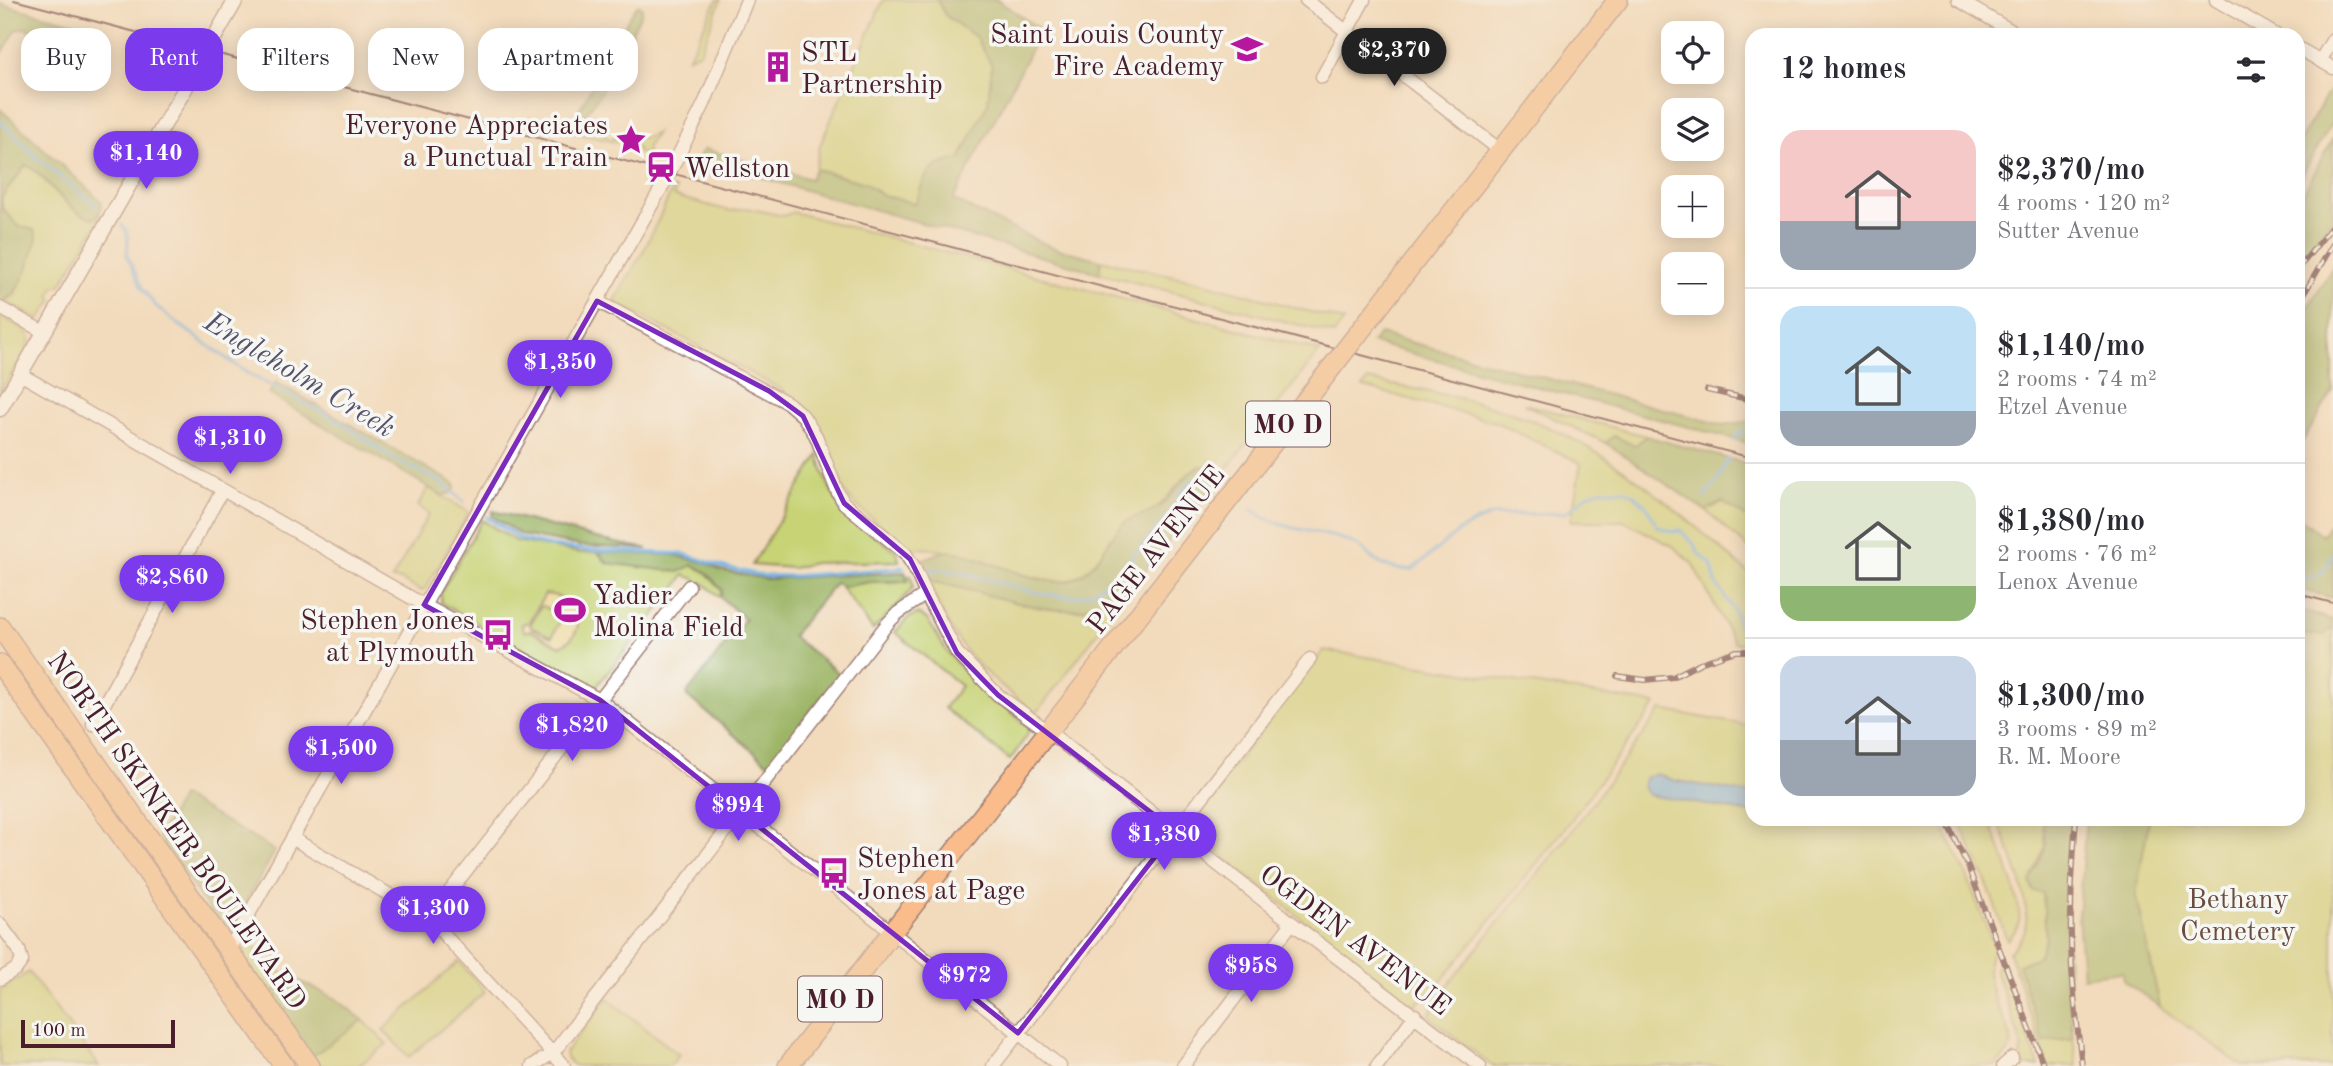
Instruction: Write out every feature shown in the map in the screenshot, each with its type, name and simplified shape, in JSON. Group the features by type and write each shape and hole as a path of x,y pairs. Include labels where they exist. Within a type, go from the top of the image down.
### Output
{"main road":[{"name":"PAGE AVENUE","path":"788,1066 1618,0"},
{"name":"NORTH SKINKER BOULEVARD","path":"0,627 310,1066"},
{"name":"NORTH SKINKER BOULEVARD","path":"0,664 284,1066"}],"street":[{"path":"0,409 236,0"},
{"path":"228,951 689,135 747,0"},
{"path":"1306,0 1501,150"},
{"path":"1322,77 1364,0"},
{"path":"1958,0 2007,28"},
{"path":"2216,0 2264,28"},
{"path":"2320,61 2333,39"},
{"path":"2305,52 2333,68"},
{"name":"OGDEN AVENUE","path":"597,300 769,391 803,416 816,436 831,478 844,503 905,553 957,653 998,695 1480,1066"},
{"path":"0,308 44,332"},
{"path":"20,374 424,605 600,699 1060,1066"},
{"path":"93,724 222,491"},
{"path":"429,918 689,586"},
{"path":"533,1066 553,1053 892,618 926,594"},
{"path":"993,1066 1310,659"},
{"path":"292,838 429,918 564,1066"},
{"path":"1183,1066 1292,923"},
{"path":"0,924 19,950 22,961 16,969 0,979"},
{"path":"1377,1066 1415,1015"}],"highlighted area":[{"path":"597,301 769,391 803,416 844,503 910,559 957,653 998,695 1175,831 1018,1033 600,700 424,605"}],"green space":[{"path":"717,0 721,0 700,52 688,58"},
{"path":"883,0 937,0 946,16 976,37 992,65 988,103 960,159 917,204 881,195 865,183 815,169 820,145"},
{"path":"937,0 997,0 1041,30 953,200 1051,247 1101,260 1099,273 698,158 704,149 810,179 815,169 865,183 882,195 916,204 929,172 941,164 960,159 988,103 992,65 976,37 946,16"},
{"path":"0,4 94,28 21,28 16,30 0,57"},
{"path":"639,4 642,8 634,28 623,28"},
{"path":"2333,85 2333,121 2305,169 2305,132"},
{"path":"589,91 602,91 582,119 577,114"},
{"path":"0,109 102,202 95,218 84,215 26,165 2,197 2,208 18,226 34,230 37,238 21,282 2,302 0,301"},
{"path":"585,120 606,125 605,137 614,139 618,135 618,143 568,131"},
{"path":"656,133 647,147 647,155 625,145 629,134 645,138"},
{"path":"2333,138 2333,219 2305,254 2305,190"},
{"path":"26,164 75,210 95,218 100,211 99,221 61,285 54,287 50,295 53,300 39,320 4,301 15,295 34,230 18,226 2,208 2,197"},
{"path":"673,188 676,189 674,196 730,211 747,208 784,216 793,212 1320,351 1224,472 1204,466 1192,471 1153,511 1123,524 1098,559 1075,578 1061,581 1043,579 951,552 911,549 866,514 845,492 825,437 809,414 781,389 614,302 645,248"},
{"path":"1101,260 1197,281 1344,321 1334,334 1099,273"},
{"path":"2333,266 2333,391 2305,437 2305,312"},
{"path":"0,316 24,329 30,338 28,348 0,392"},
{"path":"1380,334 1723,425 1745,422 1745,442 1372,343"},
{"path":"1368,380 1450,396 1510,412 1560,433 1619,467 1674,509 1745,570 1745,644 1734,642 1692,563 1674,547 1624,521 1571,521 1581,463 1496,422 1363,387"},
{"path":"276,382 455,484 455,489 442,495 269,394"},
{"path":"1524,404 1646,436 1635,446 1614,436 1606,443"},
{"path":"1614,436 1635,446 1646,436 1745,463 1745,517 1722,502 1706,511 1606,443"},
{"path":"819,455 830,489 838,502 857,522 897,552 899,561 814,563 793,568 752,565"},
{"path":"1203,466 1224,472 1128,592 1118,590 1095,605 1059,610 931,582 923,559 948,551 1046,580 1060,582 1073,579 1095,562 1123,524 1161,505 1185,477"},
{"path":"428,488 469,512 426,588 421,591 401,580 392,579 429,514 418,506"},
{"path":"1722,502 1745,517 1745,545 1706,511"},
{"path":"493,511 648,549 581,546 521,535 492,516"},
{"path":"482,520 516,541 581,553 598,552 607,563 693,565 706,572 722,590 720,597 702,582 698,587 695,579 684,575 596,687 587,686 441,603 441,592"},
{"path":"2333,521 2333,598 2305,591 2305,522 2322,535"},
{"path":"598,552 674,555 707,563 720,570 766,579 905,572 908,581 870,582 841,587 836,582 792,636 840,674 769,764 686,695 745,619 720,597 722,590 706,572 693,565 679,572 607,563"},
{"path":"924,575 929,575 932,582 1059,610 1079,610 1095,605 1118,590 1128,592 1039,710 1034,712 1001,686 971,657 945,618"},
{"path":"906,576 911,576 912,590 873,630 841,587 870,582 907,581"},
{"path":"2305,612 2333,620 2333,627 2324,635 2305,634"},
{"path":"917,614 927,619 948,653 964,671 1028,727 1028,734 1010,760 944,708 961,686 895,632 908,618"},
{"name":"Bethany Cemetery","path":"2333,627 2333,1066 2242,1066 2160,1007 2136,893 2148,826 2305,826 2305,634 2324,635"},
{"path":"1324,650 1656,704 1566,827 1438,985 1415,1005 1405,1001 1190,830 1193,819"},
{"path":"1661,710 1745,725 1745,793 1672,780 1662,775 1649,795 1745,812 1745,826 1942,826 1966,873 1995,949 1990,959 1989,981 2011,1037 2009,1050 1995,1066 1492,1066 1429,1016 1435,1001 1571,832"},
{"path":"182,796 275,851 233,925 226,928 220,925 158,837"},
{"path":"1961,826 1992,826 2013,885 2019,912 2017,927 2007,940 1988,886"},
{"path":"2000,826 2043,826 2045,848 2030,882 2043,893 2046,938 2038,957 2019,965 2044,1042 2073,1038 2077,1066 2048,1066 2009,952 2023,935 2026,922 2023,892"},
{"path":"2043,826 2070,826 2066,928 2073,1038 2044,1042 2018,965 2038,957 2046,938 2043,893 2033,891 2030,881 2045,848"},
{"path":"2085,826 2148,826 2136,893 2160,1007 2125,982 2122,972 2083,977 2078,917"},
{"path":"245,943 257,950 254,958 290,977 270,995 242,957"},
{"path":"1999,958 2039,1066 2024,1066 2020,1057 2022,1045 1995,970"},
{"path":"459,961 485,992 409,1057 383,1030"},
{"path":"29,972 99,1066 0,1066 0,990"},
{"path":"291,977 335,998 363,1020 312,1056 270,995"},
{"path":"607,998 679,1055 670,1066 573,1066 565,1053"},
{"path":"363,1020 387,1044 358,1066 320,1066 312,1056"}],"sand":[{"path":"545,594 567,601 577,616 578,624 575,633 560,646 530,630 525,632 522,624 529,622","holes":["543,606 562,617 552,637 530,625"]}],"water":[{"path":"1656,774 1672,780 1745,793 1745,812 1649,795 1644,789 1646,777"}],"waterway":[{"name":"Engleholm Creek","path":"0,120 35,156 96,206"},
{"name":"Engleholm Creek","path":"122,225 127,232 127,255 142,288 154,304 170,318 247,373 341,422 389,456 441,482 464,502"},
{"name":"Engleholm Creek","path":"1734,440 1740,432 1745,432"},
{"name":"Engleholm Creek","path":"1704,497 1718,480 1728,459"},
{"name":"Engleholm Creek","path":"926,569 966,574 1045,594 1083,595 1104,583 1128,561 1168,515 1187,484 1207,477 1217,482"},
{"name":"Engleholm Creek","path":"1252,509 1276,523 1347,541 1384,565 1413,569 1459,531 1493,515 1565,513 1589,494 1599,490 1624,490 1633,494 1647,507 1657,526 1674,532 1680,530 1694,544 1698,553 1711,564 1716,583 1734,611 1745,641"},
{"name":"Engleholm Creek","path":"487,517 520,539 550,546 683,554 764,576 903,568"},
{"name":"Engleholm Creek","path":"2305,578 2311,578 2325,570 2333,553"}],"tram line":[{"path":"14,0 1745,456"},
{"path":"2305,596 2333,603"}],"railway":[{"path":"2305,260 2333,225"},
{"path":"2305,292 2333,244"},
{"path":"1707,390 1745,398"},
{"path":"1617,676 1645,680 1673,677 1700,663 1736,651 1745,651"},
{"path":"1948,826 1967,864 2044,1066"},
{"path":"2076,826 2071,893 2071,953 2082,1066"}],"place":[{"name":"Saint Louis County Fire Academy","path":"1247,49"},
{"name":"STL Partnership","path":"778,67"},
{"name":"Everyone Appreciates a Punctual Train","path":"631,140"},
{"name":"Wellston","path":"661,167"},
{"name":"Yadier Molina Field","path":"570,610"},
{"name":"Stephen Jones at Plymouth","path":"498,635"},
{"name":"Stephen Jones at Page","path":"834,873"}]}
